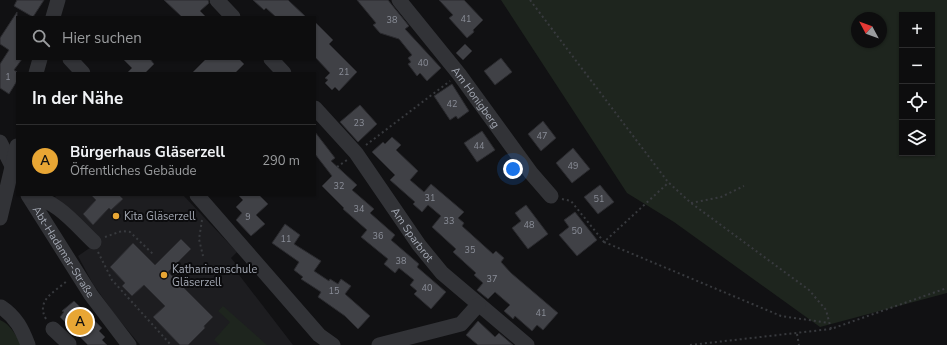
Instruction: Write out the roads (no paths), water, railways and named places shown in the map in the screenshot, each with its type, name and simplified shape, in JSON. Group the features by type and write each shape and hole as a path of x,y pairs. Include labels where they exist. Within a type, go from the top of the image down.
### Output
{"street":[{"path":"53,16 58,0"},
{"path":"217,0 232,16"},
{"name":"Am Honigberg","path":"399,0 459,74 531,173 551,196"},
{"path":"36,72 40,60"},
{"path":"71,60 82,72"},
{"path":"272,60 283,72"},
{"name":"Am Sparbrot","path":"316,109 356,153 442,273 527,345"},
{"path":"0,142 14,171"},
{"path":"0,218 14,171 16,154"},
{"path":"29,196 41,198 52,203 94,242"},
{"name":"Abt-Hadamar-Straße","path":"29,196 91,295 129,345"},
{"path":"201,199 319,335 333,345"},
{"path":"0,305 19,323 28,345"},
{"path":"379,345 461,324 478,305"},
{"path":"53,329 69,344 68,345"}],"place":[{"name":"Kita Gläserzell","path":"116,216"},
{"name":"Katharinenschule Gläserzell","path":"164,275"},
{"name":"Bürgerhaus Gläserzell","path":"80,322"}]}
